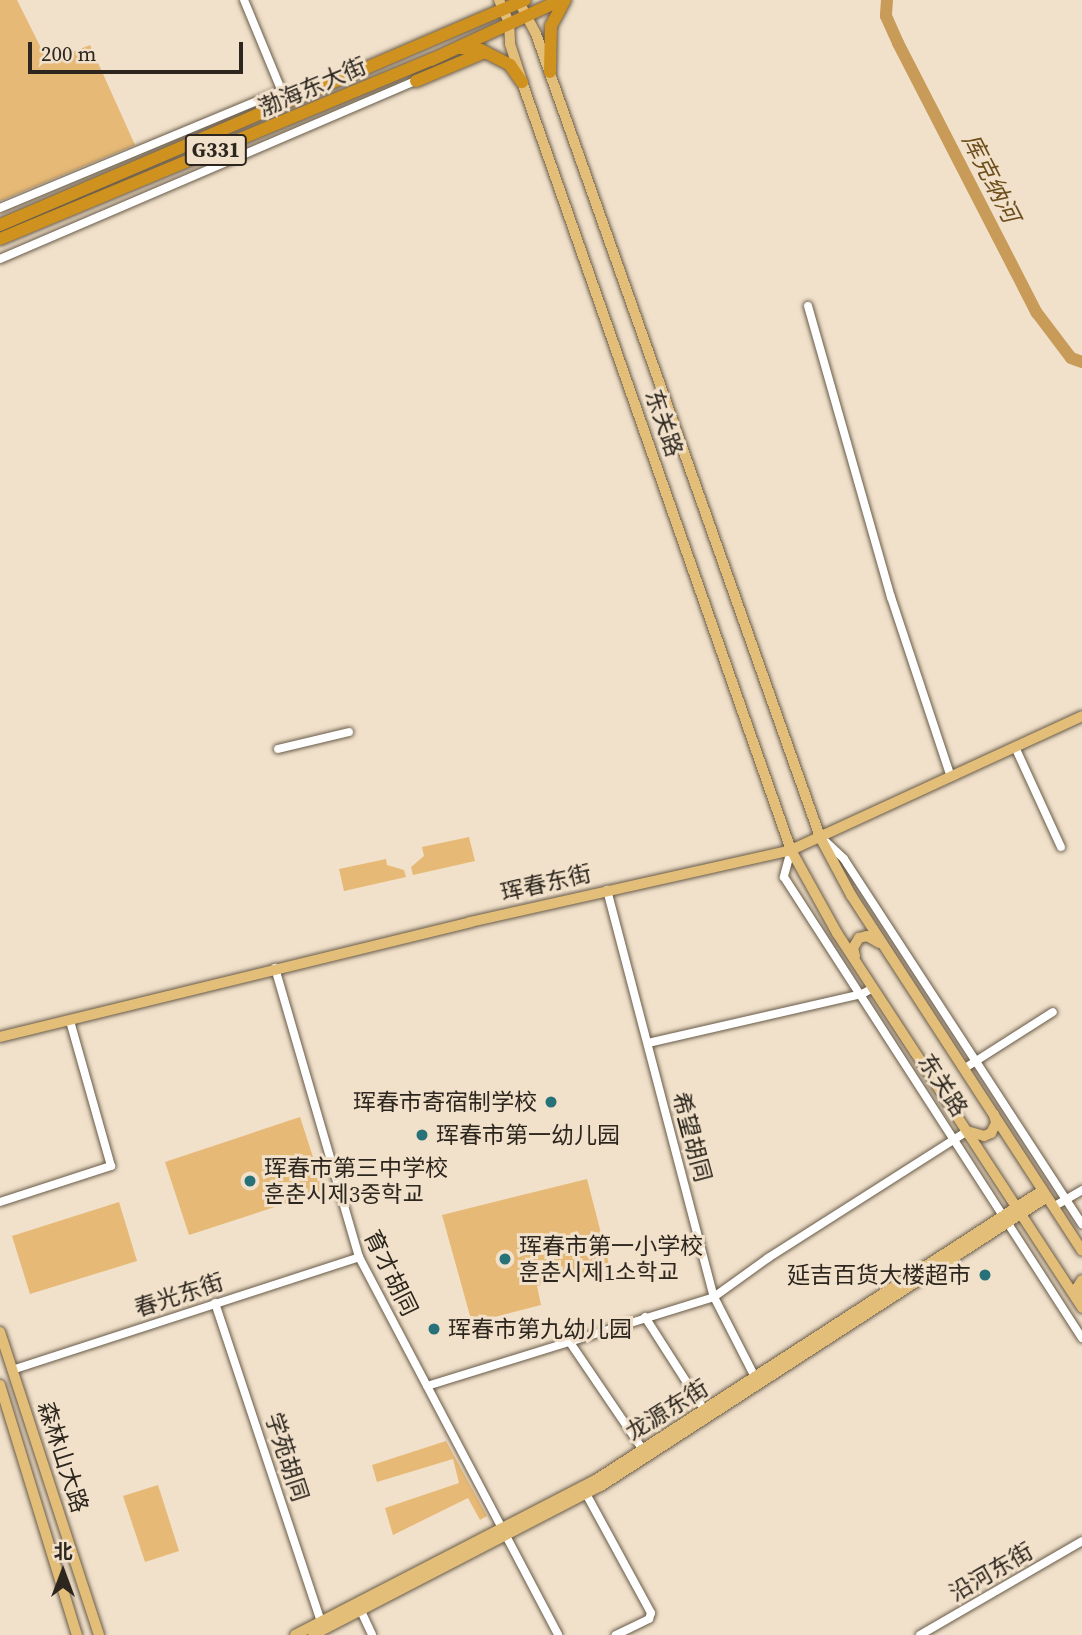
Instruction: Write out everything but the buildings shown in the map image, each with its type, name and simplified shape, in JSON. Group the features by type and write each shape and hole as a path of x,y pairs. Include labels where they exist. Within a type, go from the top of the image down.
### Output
{"highway":[{"name":"渤海东大街","path":"0,239 431,60 509,22 563,0"},
{"path":"550,72 551,26 563,0"},
{"name":"渤海东大街","path":"0,225 284,97 424,43 501,5 520,1"},
{"path":"424,43 431,60"},
{"path":"454,50 475,48 485,52 510,65 523,82"},
{"path":"416,81 485,52"}],"main road":[{"name":"东关路","path":"520,1 524,16 537,34 820,838 851,895 990,1105 1082,1251"},
{"name":"东关路","path":"501,5 509,22 510,44 523,82 791,850 826,915 1081,1306"},
{"name":"珲春东街","path":"0,1037 275,968 791,850 1082,716"},
{"path":"859,966 853,948 863,936 871,937 889,952"},
{"path":"967,1131 984,1136 994,1130 996,1119 990,1105"},
{"name":"龙源东街","path":"313,1635 584,1490 758,1382 1019,1211 1047,1198"},
{"path":"1081,1306 1076,1292 1082,1280"},
{"name":"森林山大路","path":"0,1332 96,1634"},
{"name":"龙源东街","path":"584,1490 705,1411 758,1382"},
{"name":"森林山大路","path":"0,1385 77,1635"},
{"name":"龙源东街","path":"295,1635 504,1532"}],"street":[{"path":"244,0 284,97"},
{"name":"渤海东大街","path":"0,259 416,81"},
{"name":"渤海东大街","path":"0,208 284,97"},
{"path":"808,306 891,597 951,777"},
{"path":"278,750 349,733"},
{"path":"1015,747 1062,847"},
{"name":"东关路","path":"820,838 844,859 1082,1224"},
{"name":"东关路","path":"791,850 785,877 1082,1338"},
{"name":"希望胡同","path":"607,890 714,1297 758,1382"},
{"name":"育才胡同","path":"275,968 359,1257 558,1635"},
{"path":"648,1043 860,995 873,988"},
{"path":"965,1068 1053,1012"},
{"path":"0,1202 111,1166 70,1021"},
{"path":"427,1386 714,1297 768,1258 967,1131"},
{"path":"1047,1198 1066,1199 1082,1190"},
{"name":"春光东街","path":"12,1370 359,1257"},
{"name":"学苑胡同","path":"215,1303 321,1622"},
{"path":"645,1317 705,1411"},
{"path":"569,1341 643,1450"},
{"path":"584,1490 651,1613 649,1619 616,1635"},
{"name":"沿河东街","path":"920,1635 1082,1541"},
{"path":"361,1611 372,1635"}],"shaded area":[{"path":"0,0 17,0 48,62 90,45 135,145 0,201"},
{"path":"469,837 475,861 413,875 411,867 424,856 422,847"},
{"path":"386,859 387,865 404,870 406,877 344,891 339,869"},
{"path":"300,1117 324,1191 189,1235 165,1162"},
{"path":"587,1179 610,1268 537,1286 541,1305 472,1323 442,1215"},
{"path":"119,1202 137,1261 30,1294 12,1236"},
{"path":"446,1441 487,1516 480,1520 468,1498 393,1535 385,1508 459,1483 453,1459 377,1482 372,1465"},
{"path":"158,1485 179,1551 145,1562 123,1496"}],"waterway":[{"name":"库克纳河","path":"887,0 886,16 898,43 1037,313 1071,358 1082,362"}],"place":[{"name":"珲春市寄宿制学校","path":"551,1102"},
{"name":"珲春市第一幼儿园","path":"422,1135"},
{"name":"珲春市第三中学校 훈춘시제3중학교","path":"250,1181"},
{"name":"珲春市第一小学校 훈춘시제1소학교","path":"505,1259"},
{"name":"延吉百货大楼超市","path":"985,1275"},
{"name":"珲春市第九幼儿园","path":"434,1329"}]}
